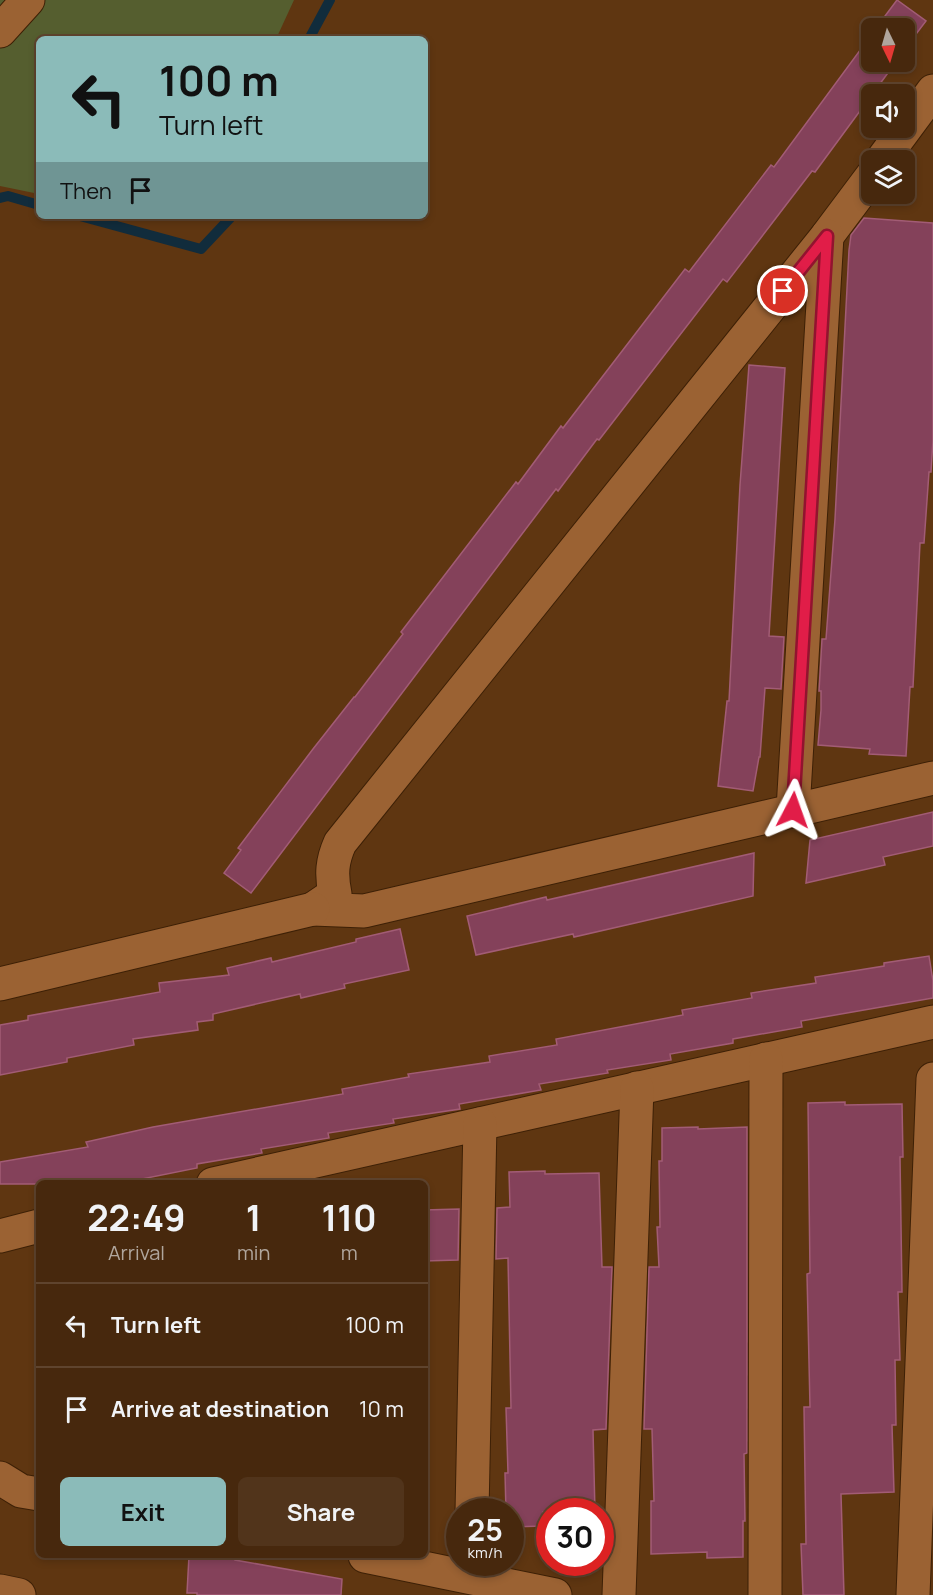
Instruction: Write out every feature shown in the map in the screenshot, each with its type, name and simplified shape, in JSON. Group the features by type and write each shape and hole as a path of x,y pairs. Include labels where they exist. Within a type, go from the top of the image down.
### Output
{"street":[{"path":"0,31 28,0"},
{"path":"890,150 933,92"},
{"path":"313,909 335,894 332,875 333,859 340,843 861,191"},
{"path":"793,810 827,236"},
{"path":"0,984 313,909 364,911 933,778"},
{"path":"247,1180 341,1169 480,1124 933,1022"},
{"path":"765,1595 766,1059"},
{"path":"913,1595 933,1079"},
{"path":"619,1595 637,1088"},
{"path":"472,1498 480,1124"},
{"path":"0,1236 36,1228"},
{"path":"0,1478 21,1491 36,1494"},
{"path":"379,1558 446,1567"},
{"path":"488,1576 555,1595"},
{"path":"0,1591 19,1595"}],"green space":[{"path":"0,0 294,0 277,36 36,36 36,193 0,186"}],"building":[{"path":"897,0 926,21 915,36 915,18 884,18"},
{"path":"861,49 861,72 889,72 880,84 861,84 861,110 815,172 812,171 727,282 723,279 599,440 597,439 558,491 556,489 251,893 224,873 241,850 238,848 403,634 401,632 516,482 518,484 561,426 563,428 685,269 689,272 771,165 774,167"},
{"path":"864,218 933,223 933,440 924,543 920,543 913,687 910,687 906,756 869,754 870,749 818,745 822,639 826,639 835,519 849,250 851,235"},
{"path":"749,365 785,368 769,636 784,637 781,689 765,688 760,757 753,791 718,786 727,701 729,701 740,485"},
{"path":"933,812 933,846 883,857 885,865 806,883 810,840"},
{"path":"754,853 753,896 574,937 573,934 476,955 467,916"},
{"path":"400,929 409,970 344,984 345,988 301,998 300,994 213,1014 213,1020 197,1022 198,1030 133,1039 134,1045 67,1058 67,1062 0,1075 0,1025 28,1020 28,1016 160,992 159,983 229,975 227,968 271,958 272,962"},
{"path":"929,956 933,998 801,1021 802,1027 733,1039 733,1043 670,1054 671,1060 539,1084 541,1090 459,1104 460,1109 393,1119 394,1123 328,1133 329,1138 261,1149 262,1153 197,1164 197,1168 137,1180 36,1180 36,1184 0,1184 0,1162 88,1147 86,1142 153,1127 343,1094 342,1089 409,1077 408,1074 490,1062 489,1056 557,1045 556,1039 683,1015 682,1010 752,998 751,993 816,983 815,977 884,966 884,963"},
{"path":"845,1102 845,1105 902,1104 903,1157 900,1157 902,1292 898,1292 900,1360 895,1360 896,1425 892,1425 894,1492 841,1494 844,1595 803,1595 801,1544 806,1544 804,1407 810,1407 807,1274 810,1273 808,1103"},
{"path":"698,1127 698,1129 747,1127 747,1453 744,1454 743,1557 707,1558 707,1552 651,1554 651,1501 654,1501 652,1429 644,1429 649,1267 659,1267 657,1227 660,1227 659,1161 662,1161 662,1128"},
{"path":"509,1172 599,1173 602,1267 612,1267 606,1429 593,1430 595,1498 536,1498 536,1526 524,1527 524,1498 506,1498 505,1473 508,1473 506,1408 511,1408 508,1258 496,1259 497,1208 510,1207"},
{"path":"459,1209 458,1260 428,1261 428,1210"},
{"path":"189,1558 235,1558 235,1560 342,1579 341,1595 197,1595 197,1593 187,1593"}],"waterway":[{"path":"311,36 330,0"},
{"path":"0,198 8,196 36,204"},
{"path":"91,219 201,249 229,219"}],"route":[{"path":"783,291 827,236 793,810"}]}
